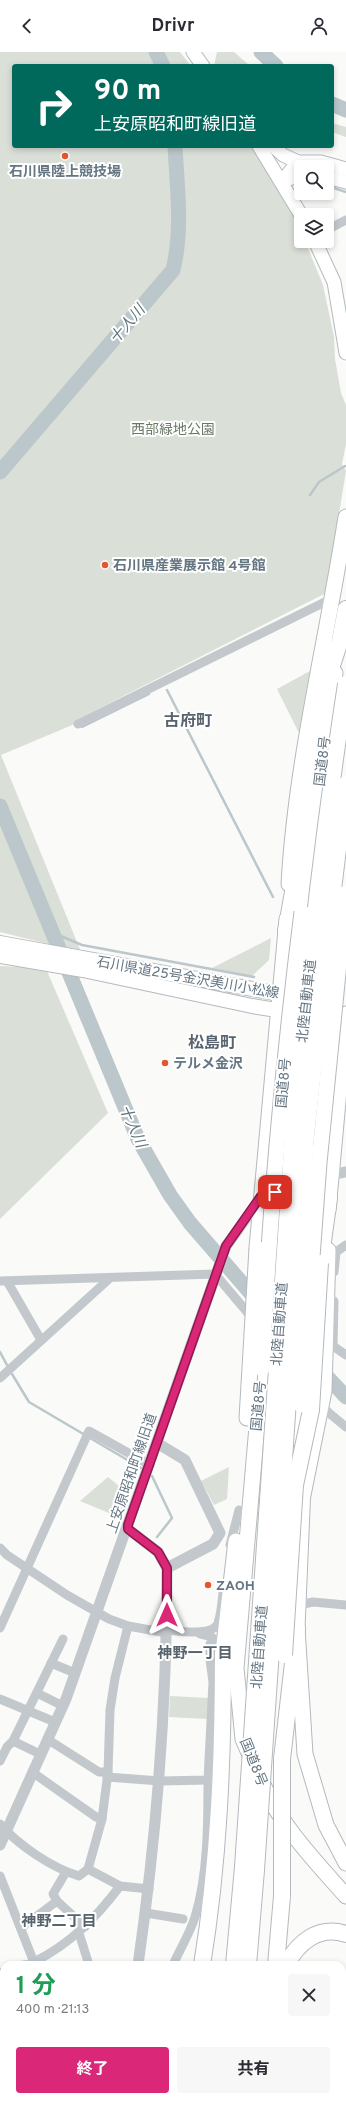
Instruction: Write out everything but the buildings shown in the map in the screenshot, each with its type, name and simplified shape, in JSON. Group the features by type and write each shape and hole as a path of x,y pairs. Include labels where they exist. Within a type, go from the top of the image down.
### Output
{"highway":[{"path":"236,1668 233,1653 234,1564 239,1510 243,1486 257,1248 277,1010 286,930 292,835 302,756 334,598 346,517"},
{"path":"286,930 299,859 318,708 340,641 346,609"},
{"name":"国道8号","path":"346,623 332,686 287,1038 266,1282 262,1369 236,1668 243,1739 270,1801 319,1866 346,1896"},
{"name":"北陸自動車道","path":"248,1961 250,1868 294,1127 302,1031 324,846 346,684"},
{"name":"北陸自動車道","path":"235,1961 250,1868 306,1136 326,945 346,784"},
{"path":"282,1759 299,1605 303,1495 300,1440 301,1405 319,1162 346,893"},
{"path":"276,1961 282,1896 284,1655 295,1485 311,1410 320,1264 329,1198 346,1021"},
{"path":"303,1495 323,1398 326,1361 330,1346 329,1198"},
{"path":"203,1961 210,1915 221,1797 216,1649 234,1564"},
{"path":"297,1628 306,1754 326,1825 344,1855"},
{"path":"288,1961 292,1952 309,1937 330,1932 346,1934"}],"main road":[{"path":"193,52 202,64"},
{"path":"260,148 282,180 297,208"},
{"path":"275,148 294,164"},
{"path":"334,166 346,169"},
{"path":"282,180 294,173"},
{"path":"334,179 346,182"},
{"path":"318,248 334,282 342,304 346,353"},
{"path":"0,943 45,957 80,964"},
{"path":"0,956 45,957"},
{"name":"石川県道25号金沢美川小松線","path":"80,964 280,993 346,1007"},
{"name":"石川県道25号金沢美川小松線","path":"80,964 252,1006 346,1021"}],"street":[{"path":"334,226 346,220"},
{"path":"78,724 334,598"},
{"path":"261,1196 346,1172"},
{"name":"上安原昭和町線旧道","path":"0,1845 3,1828 32,1772 63,1706 128,1529 215,1274 226,1246 261,1196"},
{"path":"346,1245 336,1252 333,1280 330,1346 346,1354"},
{"path":"4,1281 108,1279 215,1274 323,1398 328,1414 346,1427"},
{"path":"0,1378 108,1279"},
{"path":"4,1281 41,1340"},
{"path":"0,1628 89,1431 150,1465"},
{"path":"157,1443 185,1460 220,1533 213,1544 167,1568"},
{"path":"167,1632 201,1632 212,1630 218,1625 229,1552 239,1510"},
{"path":"128,1529 158,1552 167,1568 167,1632 160,1781 149,1889 139,1961"},
{"path":"0,1548 27,1569 96,1613 128,1626 167,1632 207,1635 216,1641 216,1649 210,1660 213,1682 208,1780 208,1838 195,1917 175,1961"},
{"path":"299,1605 313,1602 346,1605"},
{"path":"3,1828 24,1846 66,1872 79,1876 88,1869 102,1820 107,1774 110,1710 115,1678 128,1626"},
{"path":"0,1761 7,1746 13,1741 63,1639"},
{"path":"51,1663 75,1673"},
{"path":"36,1693 63,1706"},
{"path":"0,1699 55,1722"},
{"path":"47,1739 99,1772 160,1781 208,1780"},
{"path":"13,1741 40,1754"},
{"path":"32,1772 102,1820"},
{"path":"88,1869 120,1886 149,1889"},
{"path":"66,1872 53,1894 57,1901 82,1930 88,1961"},
{"path":"0,1876 34,1961"},
{"path":"40,1961 82,1930 120,1886"},
{"path":"21,1928 57,1901"},
{"path":"146,1913 183,1919"}],"green space":[{"name":"西部緑地公園","path":"0,52 180,52 189,64 12,64 12,148 253,148 273,178 294,218 294,248 308,248 323,285 334,337 335,359 341,393 346,405 346,444 342,464 346,471 326,593 76,720 77,723 1,755 81,952 0,932"},
{"path":"217,52 234,52 248,64 214,64"},
{"path":"334,124 346,127 346,137 334,133"},
{"path":"310,671 299,733 277,689"},
{"path":"271,938 269,960 252,976 212,968"},
{"path":"0,966 23,967 47,971 108,1113 0,1219"},
{"path":"229,1467 227,1499 214,1505 201,1481"},
{"path":"108,1477 130,1495 121,1518 80,1501"},
{"path":"170,1696 209,1698 207,1719 169,1717"}],"waterway":[{"name":"十人川","path":"156,52 162,64"},
{"path":"261,52 274,64"},
{"path":"334,105 346,110"},
{"name":"十人川","path":"0,472 173,270 179,224 175,148"},
{"path":"334,188 346,192"},
{"path":"310,495 319,482 345,466"},
{"path":"167,690 273,897"},
{"path":"82,727 149,694"},
{"name":"十人川","path":"0,806 138,1139 170,1195 190,1223 261,1305"},
{"path":"51,932 82,945 254,977"},
{"path":"0,1352 7,1365"},
{"name":"十人川","path":"318,1367 346,1397"},
{"path":"12,1374 29,1402 141,1468"},
{"path":"152,1476 172,1518 157,1537"}],"place":[{"name":"石川県陸上競技場","path":"65,156"},
{"name":"石川県産業展示館 4号館","path":"105,565"},
{"name":"テルメ金沢","path":"165,1063"},
{"name":"ZAOH","path":"208,1585"}],"district":[{"name":"古府町","path":"188,720"},
{"name":"松島町","path":"212,1042"},
{"name":"神野一丁目","path":"195,1653"},
{"name":"神野二丁目","path":"59,1921"}],"route":[{"path":"167,1615 167,1568 158,1552 144,1539 128,1529 128,1525 226,1246 261,1196 275,1192"}]}
